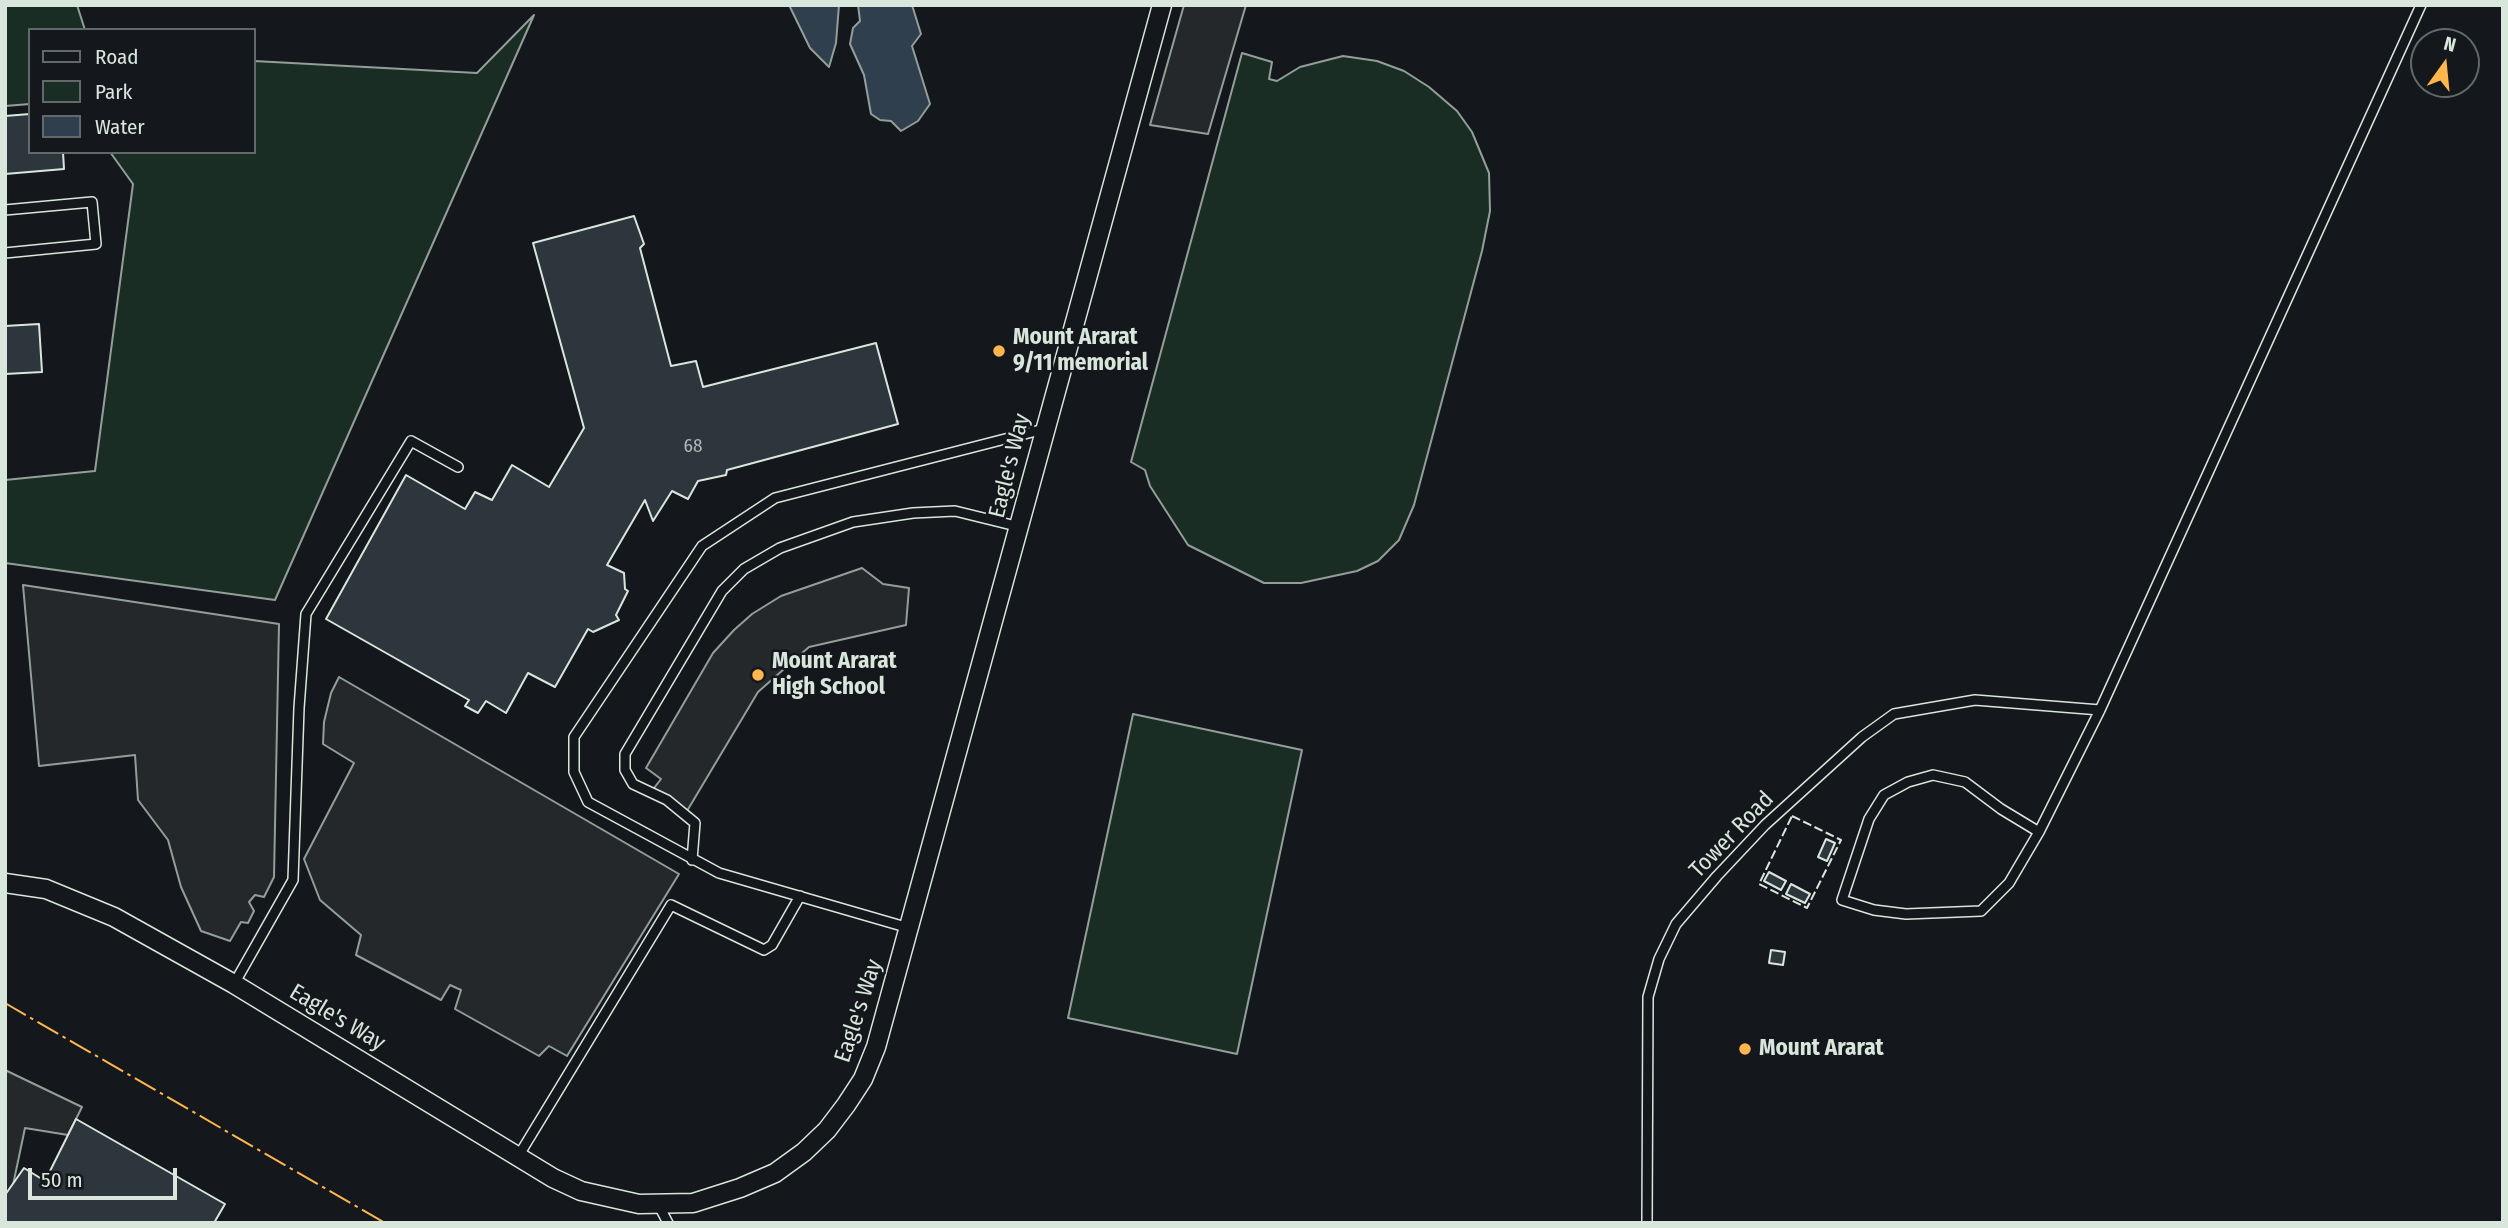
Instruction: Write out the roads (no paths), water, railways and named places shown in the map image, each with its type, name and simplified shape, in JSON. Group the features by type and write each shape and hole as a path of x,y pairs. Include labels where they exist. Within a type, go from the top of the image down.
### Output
{"street":[{"name":"Eagle's Way","path":"5,883 46,888 114,917 234,984 581,1191 611,1200 658,1204 693,1203 740,1188 775,1172 827,1130 863,1079 876,1047 1162,5"}],"lane":[{"path":"2039,832 2001,809 1965,782 1933,775 1909,782 1884,795 1869,819 1842,900 1874,910 1906,914 1981,911 2000,896 2039,832 2100,710 2421,5"},
{"path":"5,210 92,202 96,244 5,253"},
{"path":"910,929 719,873 588,802 574,772 575,737 702,546 775,498 1044,429"},
{"path":"234,984 293,880 299,708 306,614 411,441 458,467"},
{"path":"692,860 695,823 667,800 633,784 625,770 625,754 722,591 744,569 780,548 853,522 913,513 955,511 1020,527"},
{"name":"Tower Road","path":"1647,1223 1648,997 1656,967 1670,934 1717,876 1774,816 1862,737 1894,714 1975,701 2100,710"},
{"path":"519,1156 671,905 764,950 772,945 800,897"},
{"path":"658,1204 668,1223"}],"water":[{"path":"789,5 839,5 836,43 829,67 810,48"},
{"path":"858,5 912,5 921,34 912,46 930,104 918,121 901,131 891,121 880,120 871,114 864,75 850,44 853,28 860,21"}],"place":[{"name":"Mount Ararat 9/11 memorial","path":"999,351"},
{"name":"Mount Ararat High School","path":"758,675"},
{"name":"Mount Ararat","path":"1745,1049"}]}
